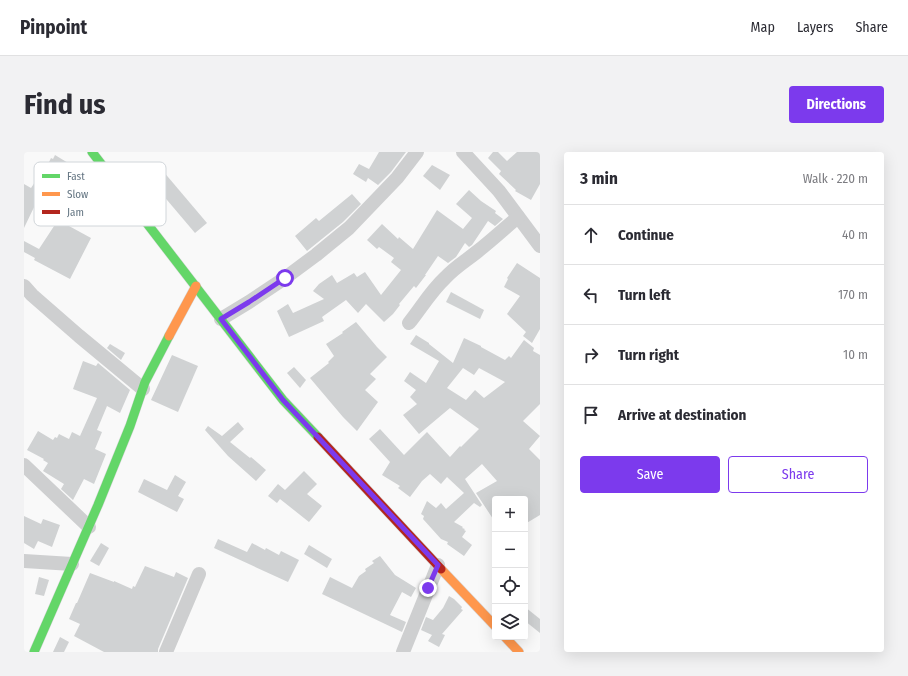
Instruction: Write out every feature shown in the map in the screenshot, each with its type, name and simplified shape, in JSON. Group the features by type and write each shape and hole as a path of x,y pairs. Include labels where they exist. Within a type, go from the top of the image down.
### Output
{"street":[{"path":"92,152 100,162"},
{"path":"221,319 285,278 349,228 397,178 417,152"},
{"path":"463,152 499,191 540,246"},
{"path":"409,323 433,291 458,265 477,252 518,217"},
{"path":"149,226 283,400 492,623"},
{"path":"24,286 79,336 143,389"},
{"path":"34,652 89,527 130,426 145,382 170,331 196,286"},
{"path":"24,465 89,527"},
{"path":"24,561 72,564"},
{"path":"403,652 438,565"},
{"path":"166,652 199,574"},
{"path":"508,640 519,652"}],"building":[{"path":"379,152 406,152 391,172 378,185 368,178 366,182 353,174 359,164 369,169"},
{"path":"493,152 498,152 507,161 517,152 540,152 540,184 531,200 515,191 516,190 499,174 501,171 488,158"},
{"path":"55,155 67,162 49,162 51,158 53,159"},
{"path":"432,165 450,175 440,190 423,176"},
{"path":"166,175 207,223 195,233 166,199"},
{"path":"24,184 31,188 34,184 34,207 24,228"},
{"path":"469,190 481,201 496,211 495,213 503,219 495,226 488,221 472,245 469,247 465,243 456,257 448,263 438,256 416,288 414,286 393,314 384,322 366,304 358,313 346,300 322,317 324,321 289,337 277,311 288,304 293,313 324,299 313,291 319,284 332,275 337,283 354,273 357,277 365,272 381,295 401,270 391,262 394,258 379,247 377,249 367,240 382,224 398,239 399,237 413,249 437,210 463,229 472,218 456,204"},
{"path":"352,194 361,204 343,222 307,251 295,236 316,218 319,221"},
{"path":"54,226 69,226 91,238 70,279 34,260 35,258 24,252 24,241 39,249"},
{"path":"517,263 540,278 540,329 532,343 523,336 526,332 507,314 520,296 504,287 508,279 507,278"},
{"path":"451,292 484,310 480,319 446,302"},
{"path":"356,322 387,357 370,374 376,379 365,390 378,402 357,431 310,378 329,363 328,362 334,356 326,344"},
{"path":"416,335 429,343 453,363 464,338 505,360 509,356 511,358 524,340 534,348 533,351 540,355 540,404 523,421 540,436 529,449 540,460 540,515 528,522 528,496 492,496 492,517 476,493 497,481 482,464 465,479 482,505 480,507 474,503 454,522 465,529 464,530 466,531 462,537 472,545 464,556 447,544 448,542 441,539 423,519 424,516 421,514 427,501 436,508 441,503 446,509 464,493 447,477 441,484 430,474 422,481 410,497 398,488 400,486 382,475 390,462 369,439 380,429 404,455 427,432 450,457 479,429 450,408 419,434 403,415 417,404 410,397 416,390 404,381 410,372 426,383 439,361 410,344","holes":["463,368 474,375 479,368 505,382 484,398 475,390 466,400 447,388"]},
{"path":"110,344 125,353 121,360 107,348"},
{"path":"172,355 198,366 178,412 151,400"},
{"path":"83,361 96,366 98,363 130,390 120,413 107,406 97,430 102,432 95,449 106,454 94,484 84,479 73,500 61,489 64,484 43,471 48,463 43,460 44,459 27,450 38,431 53,440 55,437 57,438 59,434 69,439 72,432 80,436 97,398 73,389"},
{"path":"294,367 306,380 300,388 287,373"},
{"path":"238,422 244,429 230,442 266,470 256,481 228,456 205,430 208,426 222,436"},
{"path":"304,471 317,484 307,494 322,506 309,522 280,499 277,503 268,496 278,484 285,490"},
{"path":"175,475 186,482 178,496 184,499 177,512 138,492 144,479 167,490"},
{"path":"24,516 41,524 43,519 60,525 52,547 38,541 34,549 24,543"},
{"path":"218,539 247,552 252,543 279,555 281,551 299,560 288,582 214,548"},
{"path":"101,543 109,548 99,566 90,561"},
{"path":"309,545 332,559 327,568 304,554"},
{"path":"380,556 395,575 416,588 411,597 402,592 390,615 406,622 402,632 322,594 330,577 352,588 359,576 366,571 365,569 374,563 372,561"},
{"path":"145,566 174,577 176,572 188,578 158,652 104,652 74,636 80,624 69,619 90,573 132,589 133,586 135,587"},
{"path":"39,577 49,580 44,596 35,594"},
{"path":"449,596 462,607 461,609 463,610 442,634 445,635 439,647 428,641 432,635 421,630 426,617 433,620 443,608"},
{"path":"528,609 540,619 540,633 528,623"},
{"path":"60,637 69,642 64,652 53,652"}],"traffic: fast":[{"path":"92,152 100,162"},
{"path":"149,226 283,400 318,437"},
{"path":"34,652 98,505 130,426 145,382 169,336"}],"traffic: slow":[{"path":"169,336 196,286"},
{"path":"441,569 492,623"},
{"path":"508,640 519,652"}],"traffic: jam":[{"path":"318,437 441,569"}],"route":[{"path":"285,278 221,319 283,400 438,565 428,588"}]}
